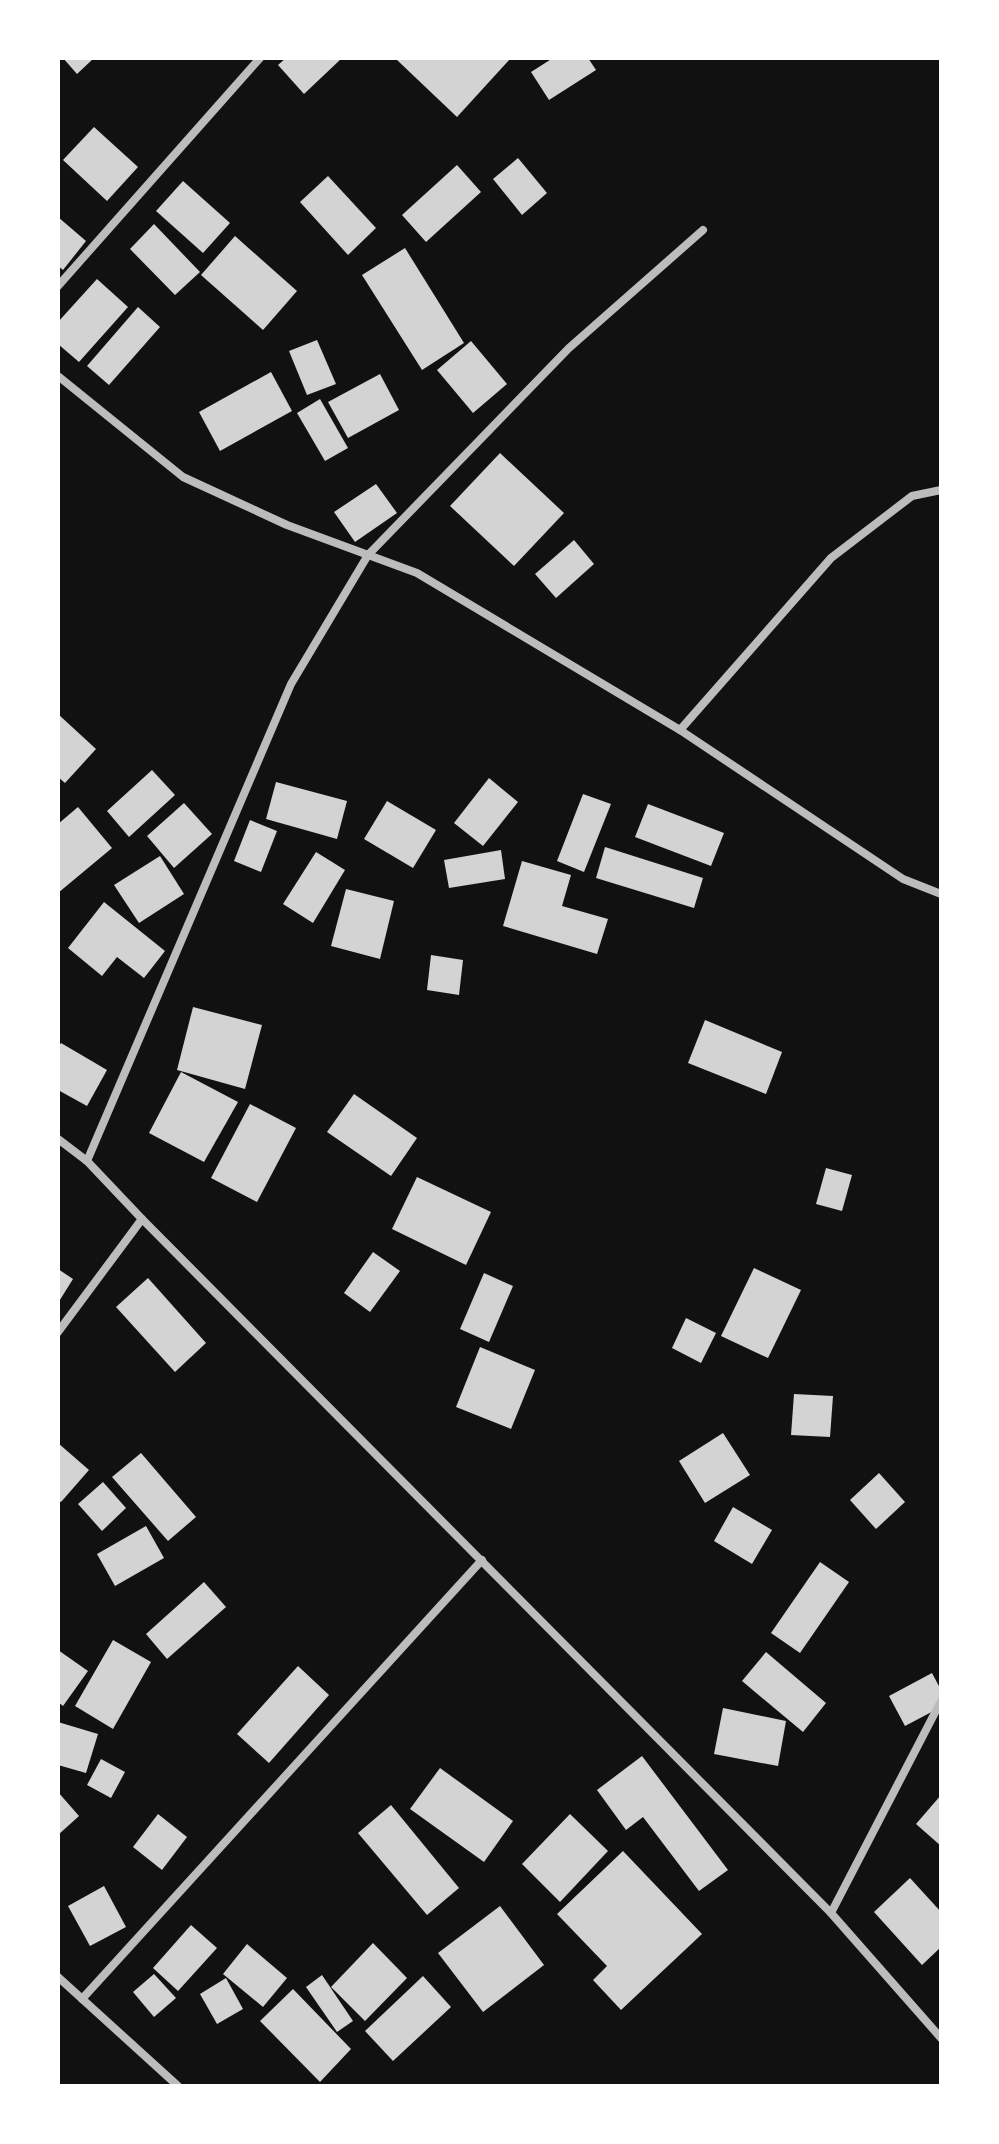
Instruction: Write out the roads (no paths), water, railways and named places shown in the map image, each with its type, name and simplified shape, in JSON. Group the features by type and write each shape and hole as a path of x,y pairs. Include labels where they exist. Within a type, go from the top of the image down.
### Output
{"street":[{"path":"58,286 260,58"},
{"path":"87,1161 291,684 368,555 569,348 703,230"},
{"path":"58,376 183,477 287,525 417,573 680,730 903,879 941,894"},
{"path":"680,730 831,558 912,496 941,490"},
{"path":"58,1139 87,1161 831,1913 941,2038"},
{"path":"58,1332 142,1219"},
{"path":"82,1999 482,1560"},
{"path":"831,1913 941,1701"},
{"path":"58,1977 178,2086"}]}
